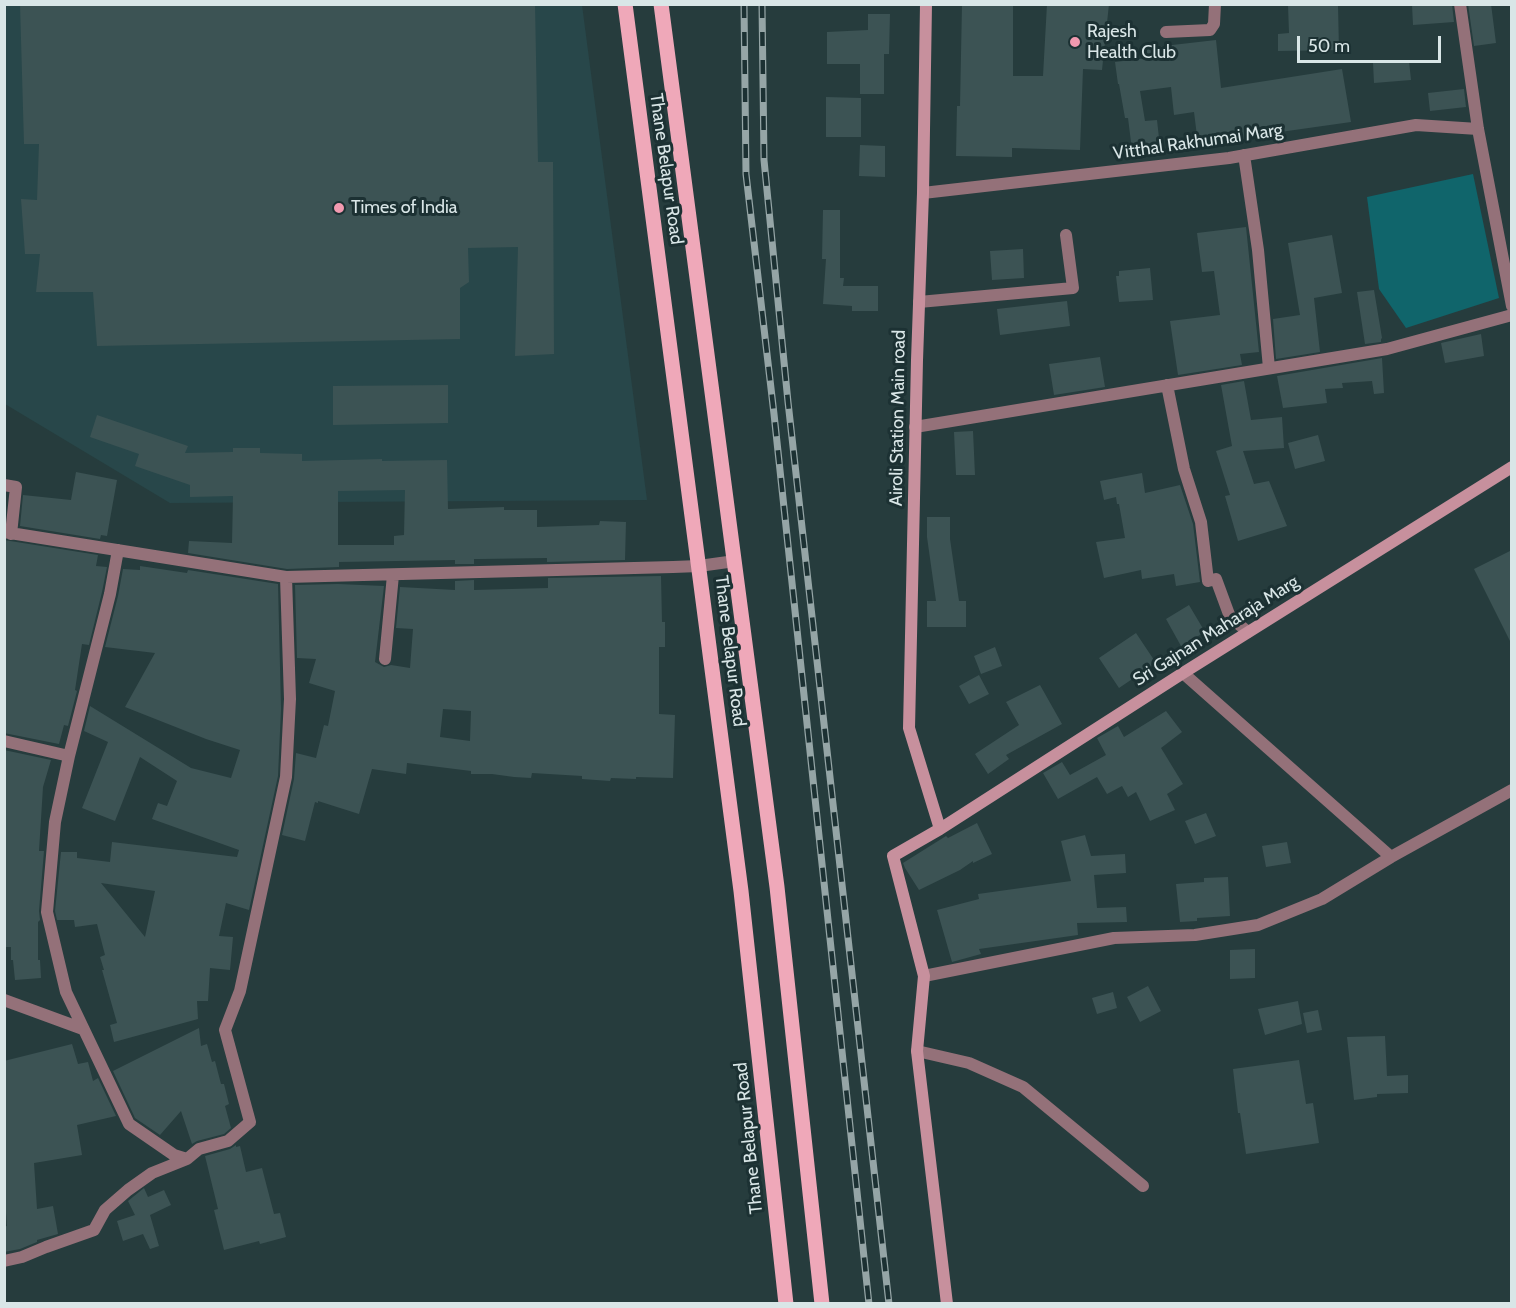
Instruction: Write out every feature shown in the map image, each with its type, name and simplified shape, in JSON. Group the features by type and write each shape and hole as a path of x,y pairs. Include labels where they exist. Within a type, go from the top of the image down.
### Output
{"main road":[{"name":"Thane Belapur Road","path":"625,4 741,891 786,1304"},
{"name":"Thane Belapur Road","path":"661,4 777,887 822,1304"}],"street":[{"name":"Airoli Station Main road","path":"926,4 909,728 940,829"},
{"path":"1166,32 1210,30 1214,24 1215,4"},
{"path":"1460,4 1478,129 1512,306"},
{"name":"Vitthal Rakhumai Marg","path":"923,193 1206,161 1416,125 1478,129"},
{"path":"1244,155 1258,250 1269,368"},
{"path":"919,302 1073,288 1066,235"},
{"path":"915,427 1387,349 1512,315"},
{"path":"1167,385 1184,469 1201,522 1208,581 1216,579 1230,617 1248,632"},
{"name":"Sri Gajnan Maharaja Marg","path":"924,976 893,856 940,829 1183,673 1512,467"},
{"path":"4,485 16,487 8,533 286,577 699,566 735,561"},
{"path":"118,550 111,594 69,756 55,822 47,912 66,992 129,1124 174,1155 187,1159"},
{"path":"385,659 393,574"},
{"path":"4,1261 22,1257 94,1230 105,1210 152,1173 187,1159 199,1149 228,1141 250,1122 225,1030 240,991 286,777 290,699 286,577"},
{"path":"1183,673 1391,857"},
{"path":"4,741 69,756"},
{"path":"947,1304 917,1052 924,976 1114,938 1195,935 1258,925 1322,899 1391,857 1512,790"},
{"path":"4,1000 83,1029"},
{"path":"917,1052 969,1063 1023,1087 1143,1186"}],"shaded area":[{"path":"4,5 582,5 647,500 170,503 5,404"},
{"path":"1473,174 1499,298 1406,328 1379,289 1367,197"}],"building":[{"path":"20,4 535,4 538,162 553,162 554,354 515,356 518,247 468,248 469,282 460,288 460,339 97,346 93,292 36,292 40,254 25,254 21,199 37,200 39,144 24,144"},
{"path":"962,4 1013,4 1013,76 1043,76 1047,4 1109,4 1102,70 1083,69 1080,150 1012,148 1012,157 956,156 957,106 960,106"},
{"path":"1452,4 1454,22 1413,25 1412,5"},
{"path":"1468,4 1491,4 1496,43 1474,46"},
{"path":"1288,5 1338,5 1339,50 1278,51 1278,34 1289,33"},
{"path":"868,14 890,14 889,54 884,54 884,94 860,94 860,64 827,64 827,32 868,30"},
{"path":"1216,40 1221,88 1342,69 1351,122 1252,136 1253,138 1198,144 1194,112 1174,115 1171,87 1140,91 1145,121 1157,120 1160,147 1132,150 1128,118 1125,118 1115,62 1147,58 1146,48"},
{"path":"1409,61 1411,80 1374,83 1373,63"},
{"path":"1464,89 1466,107 1430,111 1428,93"},
{"path":"826,97 861,98 861,137 826,137"},
{"path":"860,145 885,146 885,177 859,176"},
{"path":"823,210 840,210 840,278 844,278 843,286 878,286 878,311 852,311 852,306 823,304 826,259 822,259"},
{"path":"1246,227 1259,352 1240,354 1242,365 1178,375 1170,321 1220,315 1214,271 1202,272 1197,233"},
{"path":"1332,235 1342,293 1314,298 1320,352 1276,359 1273,319 1300,315 1288,243"},
{"path":"1023,249 1024,278 992,280 990,251"},
{"path":"1150,268 1153,300 1119,302 1116,276 1119,276 1119,271"},
{"path":"1374,290 1382,338 1381,342 1365,344 1357,292"},
{"path":"1067,301 1070,326 1000,335 997,309"},
{"path":"1481,334 1484,356 1445,363 1441,343"},
{"path":"1100,357 1105,387 1054,395 1049,364"},
{"path":"1382,358 1384,393 1374,394 1372,381 1342,383 1343,388 1325,389 1327,403 1283,408 1277,376"},
{"path":"1244,381 1251,420 1282,417 1284,448 1243,451 1254,484 1269,481 1287,526 1238,541 1225,496 1230,495 1216,451 1232,446 1221,385"},
{"path":"448,385 448,423 333,425 333,386"},
{"path":"97,415 188,446 185,453 233,452 233,448 260,448 260,453 302,454 302,461 447,460 448,509 504,507 504,510 537,510 537,527 599,525 600,521 626,522 625,560 547,562 547,558 474,559 474,564 455,564 455,560 339,562 339,567 287,569 188,553 189,541 232,543 233,496 190,497 190,485 135,466 139,454 90,437","holes":["405,490 404,535 394,536 394,545 338,545 338,491"]},
{"path":"973,431 975,475 956,475 954,432"},
{"path":"1318,435 1325,461 1295,469 1288,443"},
{"path":"76,472 117,480 107,536 101,535 100,539 20,526 23,495 71,500"},
{"path":"1142,473 1145,493 1180,485 1193,524 1200,582 1176,586 1174,574 1142,579 1141,570 1104,578 1096,542 1125,538 1116,497 1104,500 1100,481"},
{"path":"927,517 950,517 950,539 959,601 966,601 966,627 927,627 927,601 936,601 927,537"},
{"path":"4,540 98,555 96,566 107,567 89,645 82,644 75,690 77,691 68,726 64,725 59,744 4,733"},
{"path":"1512,550 1512,645 1474,569"},
{"path":"140,566 187,573 188,570 278,584 281,709 278,776 249,910 226,903 219,936 233,937 230,970 210,968 208,1001 197,1001 198,1019 114,1042 110,1025 117,1023 102,970 104,970 100,957 105,955 97,924 75,927 74,920 57,920 55,911 61,852 77,852 77,858 110,862 112,842 237,857 239,850 152,819 158,803 167,806 177,781 140,757 115,821 82,808 108,742 84,731 90,706 191,768 231,778 240,750 125,707 155,653 105,647 123,569 140,570","holes":["101,883 155,891 145,937"]},
{"path":"661,576 665,647 659,647 659,714 675,715 673,778 611,778 610,781 582,779 582,776 532,773 531,778 471,774 471,771 407,763 406,774 372,769 359,814 318,801 318,803 315,802 305,841 282,835 294,779 296,753 316,758 324,725 328,726 335,691 309,683 316,659 297,658 295,585 384,586 375,662 384,667 391,665 410,668 413,629 396,628 400,587 455,590 455,581 474,580 474,590 548,588 548,578","holes":["443,709 471,711 470,741 440,737"]},
{"path":"1189,605 1205,632 1181,646 1166,619"},
{"path":"1136,633 1156,663 1119,688 1099,658"},
{"path":"995,647 1002,666 981,674 974,656"},
{"path":"979,675 989,694 969,704 959,686"},
{"path":"1040,685 1062,724 1006,755 1009,759 988,774 975,754 1019,725 1006,702"},
{"path":"1166,711 1182,732 1161,748 1183,784 1167,794 1175,810 1150,821 1136,792 1128,797 1122,786 1107,794 1097,777 1058,799 1043,773 1062,762 1070,775 1106,755 1097,738 1118,726 1124,737"},
{"path":"4,750 51,760 43,787 39,851 44,851 40,920 38,922 38,960 40,960 41,978 15,980 11,947 4,947"},
{"path":"1206,813 1216,836 1195,844 1185,821"},
{"path":"977,823 992,854 973,863 973,861 919,890 903,863 946,836 948,838"},
{"path":"1085,835 1091,856 1125,854 1126,873 1094,875 1097,908 1126,907 1127,922 1077,923 1078,935 979,949 981,954 952,962 937,910 979,899 978,894 1071,881 1061,841"},
{"path":"1287,842 1291,863 1266,867 1262,846"},
{"path":"1228,877 1230,916 1197,918 1197,921 1180,922 1176,884 1204,882 1204,878"},
{"path":"1255,949 1255,978 1230,979 1230,950"},
{"path":"1148,986 1161,1011 1140,1022 1127,997"},
{"path":"1113,992 1117,1008 1097,1014 1092,998"},
{"path":"1298,1001 1302,1024 1265,1035 1258,1009"},
{"path":"1318,1010 1322,1030 1307,1033 1303,1013"},
{"path":"199,1028 201,1046 207,1044 212,1062 215,1061 221,1084 224,1084 229,1104 225,1106 231,1128 224,1134 192,1144 181,1111 160,1135 135,1118 113,1071"},
{"path":"1385,1036 1387,1076 1408,1075 1408,1093 1377,1094 1377,1097 1354,1100 1347,1037"},
{"path":"72,1044 78,1064 88,1062 93,1081 98,1078 116,1116 77,1125 82,1155 34,1163 37,1209 53,1206 58,1234 37,1240 20,1249 4,1252 4,1227 7,1226 4,1185 4,1061"},
{"path":"1299,1060 1306,1104 1313,1103 1319,1143 1246,1154 1233,1069"},
{"path":"236,1145 236,1147 240,1146 246,1172 262,1168 274,1214 280,1213 286,1237 224,1250 214,1210 218,1209 205,1156"},
{"path":"144,1188 148,1197 164,1190 171,1205 150,1215 159,1246 150,1249 143,1234 123,1241 117,1221 135,1215 128,1201"}],"railway":[{"path":"744,4 746,174 774,414 869,1304"},
{"path":"762,4 764,160 788,402 889,1304"}],"place":[{"name":"Rajesh Health Club","path":"1075,42"},
{"name":"Times of India","path":"339,208"}]}
